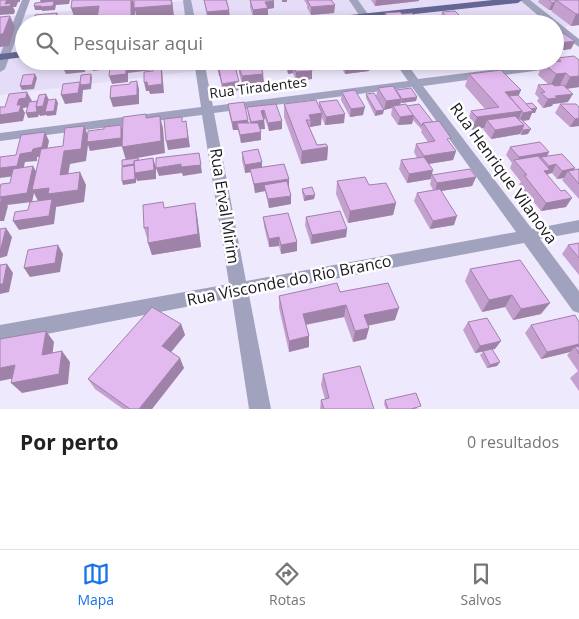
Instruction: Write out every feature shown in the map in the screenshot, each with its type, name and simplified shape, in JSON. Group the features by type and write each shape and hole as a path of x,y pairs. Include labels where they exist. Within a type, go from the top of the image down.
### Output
{"main road":[{"path":"374,15 518,0"},
{"path":"2,57 15,55"}],"street":[{"path":"20,15 26,0"},
{"path":"187,0 190,15"},
{"path":"353,0 363,15"},
{"path":"524,0 543,15"},
{"path":"0,69 2,57 15,26"},
{"path":"564,32 579,44"},
{"name":"Rua Tiradentes","path":"564,64 579,62"},
{"name":"Rua Erval Mirim","path":"201,70 260,409"},
{"name":"Rua Henrique Vilanova","path":"406,70 579,305"},
{"name":"Rua Tiradentes","path":"0,137 208,108 517,70"},
{"name":"Rua Visconde do Rio Branco","path":"0,334 579,226"}],"shaded area":[{"path":"196,0 579,0 579,25 564,27 564,15 23,15"},
{"path":"15,16 15,70 203,70 0,95 0,17"}],"building":[{"path":"0,0 7,0 5,4 11,3 10,6 0,7"},
{"path":"72,0 131,0 131,15 98,15 99,6 71,8"},
{"path":"134,0 171,0 172,5 134,8"},
{"path":"204,0 226,0 229,10 207,12"},
{"path":"250,0 274,1 265,2 268,8 253,10"},
{"path":"307,0 331,0 335,5 311,7"},
{"path":"556,0 579,0 579,14 576,14"},
{"path":"54,1 53,6 34,6 35,3"},
{"path":"455,11 459,15 445,15 442,12"},
{"path":"400,12 402,14 412,13 414,15 387,15 385,13"},
{"path":"57,13 56,15 35,15"},
{"path":"10,16 3,34 0,34 0,17"},
{"path":"564,34 575,41 564,42"},
{"path":"574,56 579,60 579,76 570,77 566,73 556,74 551,70 564,70 564,57"},
{"path":"110,70 126,70 126,74 109,76"},
{"path":"161,70 162,84 148,86 147,82 144,82 144,72"},
{"path":"219,70 236,70 239,81 222,84"},
{"path":"240,70 262,70 263,74 242,76"},
{"path":"295,70 312,71 296,72"},
{"path":"501,70 521,90 505,92 522,111 477,117 471,111 499,107 469,74"},
{"path":"35,74 32,85 20,86 23,75"},
{"path":"91,74 90,84 81,85 81,75"},
{"path":"137,81 137,95 110,98 111,86 130,84 130,82"},
{"path":"80,82 78,93 61,95 63,84"},
{"path":"552,84 555,86 563,85 573,94 555,96 557,98 548,99 541,93 545,92 538,85"},
{"path":"393,86 401,99 386,101 378,88"},
{"path":"411,88 417,97 402,99 396,90"},
{"path":"355,90 365,107 351,109 342,92"},
{"path":"27,92 26,98 19,99 17,105 21,105 19,112 0,115 0,107 5,107 9,94"},
{"path":"374,93 384,110 376,111 366,94"},
{"path":"46,94 43,106 36,107 39,95"},
{"path":"518,95 533,111 523,113 509,96"},
{"path":"56,99 54,111 45,112 48,100"},
{"path":"316,100 322,113 309,115 311,120 306,120 317,145 326,144 328,147 302,151 284,104"},
{"path":"337,100 345,114 326,117 319,102"},
{"path":"37,101 36,112 26,113 29,102"},
{"path":"244,102 248,120 232,122 228,104"},
{"path":"532,103 537,108 531,109 526,104"},
{"path":"276,104 282,121 268,123 264,110 261,111 264,120 251,122 247,107"},
{"path":"406,104 414,115 400,117 393,106"},
{"path":"419,104 433,122 423,123 422,126 407,106"},
{"path":"560,104 576,104 579,107 579,118 575,119"},
{"path":"146,114 146,118 160,116 161,141 122,147 123,117"},
{"path":"515,116 524,125 495,130 487,120"},
{"path":"182,117 182,122 186,121 188,138 166,141 164,119"},
{"path":"518,119 521,119 531,129 523,130 524,125"},
{"path":"439,121 451,138 447,139 456,151 424,156 416,144 435,141 423,123"},
{"path":"237,123 258,123 261,132 240,135"},
{"path":"121,125 121,138 87,142 88,131"},
{"path":"84,126 81,149 64,151 60,175 80,172 78,190 48,194 49,188 32,190 41,149 63,146 65,128"},
{"path":"45,132 42,147 33,149 32,152 20,154 17,166 0,168 0,157 16,155 21,135"},
{"path":"540,142 549,152 519,157 510,147"},
{"path":"258,149 262,162 245,165 242,152"},
{"path":"199,153 201,165 181,167 181,164 156,168 156,158"},
{"path":"562,154 575,168 562,171 556,164 549,166 541,157"},
{"path":"538,156 550,170 544,171 561,191 565,190 572,198 546,203 514,160"},
{"path":"424,157 433,170 409,174 401,160"},
{"path":"138,158 138,160 134,161 134,164 122,166 122,160"},
{"path":"153,158 154,170 135,173 134,161"},
{"path":"284,164 289,179 254,184 250,169"},
{"path":"134,165 135,179 122,181 122,167"},
{"path":"33,166 27,193 0,197 1,184 10,183 13,169"},
{"path":"470,169 476,177 437,183 432,175"},
{"path":"579,169 579,184 568,171"},
{"path":"365,177 369,185 386,183 396,203 350,211 337,181"},
{"path":"287,181 291,196 268,199 264,185"},
{"path":"312,187 315,195 305,196 302,189"},
{"path":"440,189 457,216 433,221 417,193"},
{"path":"52,199 49,216 13,221 15,212 28,210 30,202"},
{"path":"163,202 164,208 195,203 198,234 148,243 148,227 144,228 143,205"},
{"path":"340,211 347,229 312,235 306,217"},
{"path":"288,213 297,242 281,245 279,237 269,239 263,217"},
{"path":"6,228 1,248 0,248 0,229"},
{"path":"579,243 579,258 568,245"},
{"path":"58,245 55,263 24,268 28,250"},
{"path":"520,260 550,303 521,309 512,295 489,300 470,269"},
{"path":"7,264 3,284 0,284 0,265"},
{"path":"337,283 340,292 388,283 399,308 364,315 369,328 355,331 346,305 303,314 309,336 289,341 279,296"},
{"path":"152,307 181,324 162,346 180,358 139,409 130,409 88,379"},
{"path":"575,315 579,322 579,344 547,352 531,325"},
{"path":"487,318 501,341 480,346 468,322"},
{"path":"46,331 42,355 62,351 59,374 11,383 15,365 0,368 0,339"},
{"path":"579,346 579,354 575,347"},
{"path":"492,349 500,362 490,365 483,351"},
{"path":"360,366 374,409 324,409 321,400 329,398 323,374"},
{"path":"416,393 421,406 411,409 388,409 385,400"}]}
